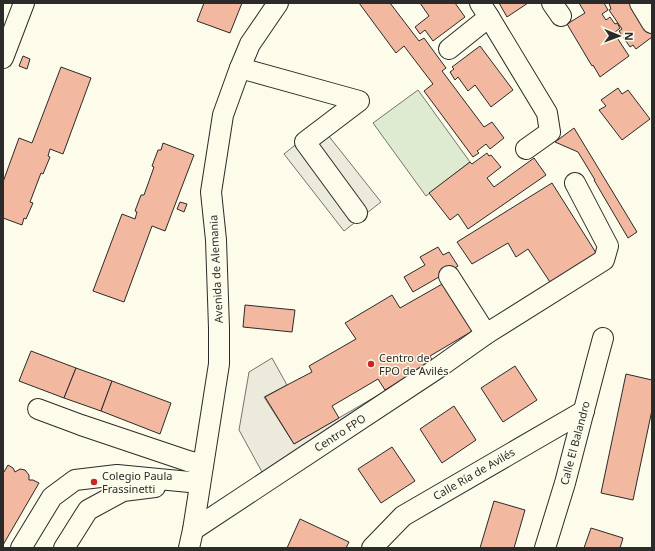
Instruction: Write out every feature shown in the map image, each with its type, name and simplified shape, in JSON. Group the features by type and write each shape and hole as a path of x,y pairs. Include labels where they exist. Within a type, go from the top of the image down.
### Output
{"street":[{"path":"3,58 24,3"},
{"name":"Avenida de Alemania","path":"191,539 219,364 216,240 211,192 223,115 250,44 278,3"},
{"path":"640,3 652,23"},
{"path":"449,49 484,10 547,113 550,132 526,149"},
{"path":"240,68 359,101 305,142 358,213"},
{"name":"Centro FPO","path":"191,539 486,334 604,260 608,246 575,183"},
{"path":"449,276 486,334"},
{"name":"Calle El Balandro","path":"545,548 565,482 603,338"},
{"path":"38,408 188,462 202,474"},
{"name":"Calle Ría de Avilés","path":"372,548 403,516 584,411"},
{"path":"22,548 52,497 75,480 117,475 202,474"},
{"path":"64,548 88,510 123,491 202,474"}],"green space":[{"path":"418,90 470,162 426,196 373,123"}],"shaded area":[{"path":"320,125 381,202 344,231 284,154"},
{"path":"272,358 287,385 264,397 294,444 435,362 231,494 262,472 239,430 249,372"}],"building":[{"path":"204,3 242,3 230,33 197,21"},
{"path":"359,3 390,3 419,41 424,38 446,68 442,71 484,127 492,122 504,138 490,149 486,144 477,151 479,153 473,157 424,91 433,84 404,46 396,53"},
{"path":"420,3 455,3 465,17 433,41 425,30 420,34 415,27 429,16"},
{"path":"499,3 528,3 507,17"},
{"path":"579,3 604,3 608,10 602,14 606,20 610,17 615,24 617,23 620,28 614,33 629,56 600,77 567,24 585,13"},
{"path":"609,3 632,3 652,37 636,49 633,45 630,47 619,31 622,29 609,10 611,9"},
{"path":"480,46 513,90 491,107 475,85 468,91 458,77 455,80 450,72 454,69 452,67"},
{"path":"23,56 30,59 27,69 19,66"},
{"path":"61,67 91,78 63,154 50,149 48,156 50,157 43,174 41,173 30,202 33,203 26,219 24,218 22,225 3,218 3,182 19,138 32,143"},
{"path":"618,88 622,94 628,90 650,119 622,140 599,110 606,106 601,100"},
{"path":"574,128 637,232 628,238 578,152 555,142"},
{"path":"163,143 194,155 165,231 152,226 124,302 93,291 122,214 135,219 137,212 135,211 141,195 144,195 154,167 152,166 158,150 161,150"},
{"path":"487,153 489,156 491,155 501,167 487,178 494,187 534,158 546,175 468,229 458,214 450,220 429,193 470,162 472,164"},
{"path":"552,183 598,256 550,282 528,249 516,257 508,243 472,264 457,242"},
{"path":"180,202 187,204 184,212 177,209"},
{"path":"438,247 443,255 449,252 458,266 413,292 404,277 425,265 420,257"},
{"name":"Centro de FPO de Avilés","path":"444,283 474,330 430,356 433,362 385,390 378,379 332,406 339,418 294,444 265,397 312,372 309,366 356,339 345,323 392,295 400,308"},
{"path":"245,305 295,310 292,332 243,327"},
{"path":"31,351 76,368 64,398 19,381"},
{"path":"515,366 537,400 503,422 481,388"},
{"path":"76,368 112,381 101,411 64,398"},
{"path":"626,374 652,380 652,410 633,500 601,493"},
{"path":"112,381 171,403 160,434 101,411"},
{"path":"454,406 476,440 442,463 420,429"},
{"path":"392,447 415,481 381,503 358,469"},
{"path":"8,465 13,468 15,472 20,469 25,470 29,475 29,480 39,483 3,545 3,472"},
{"path":"494,501 525,510 514,548 480,548"},
{"path":"300,519 349,542 346,548 287,548"},
{"path":"591,528 623,538 620,548 584,548"}],"place":[{"name":"Centro de FPO de Avilés","path":"371,364"},
{"name":"Colegio Paula Frassinetti","path":"94,482"}]}
